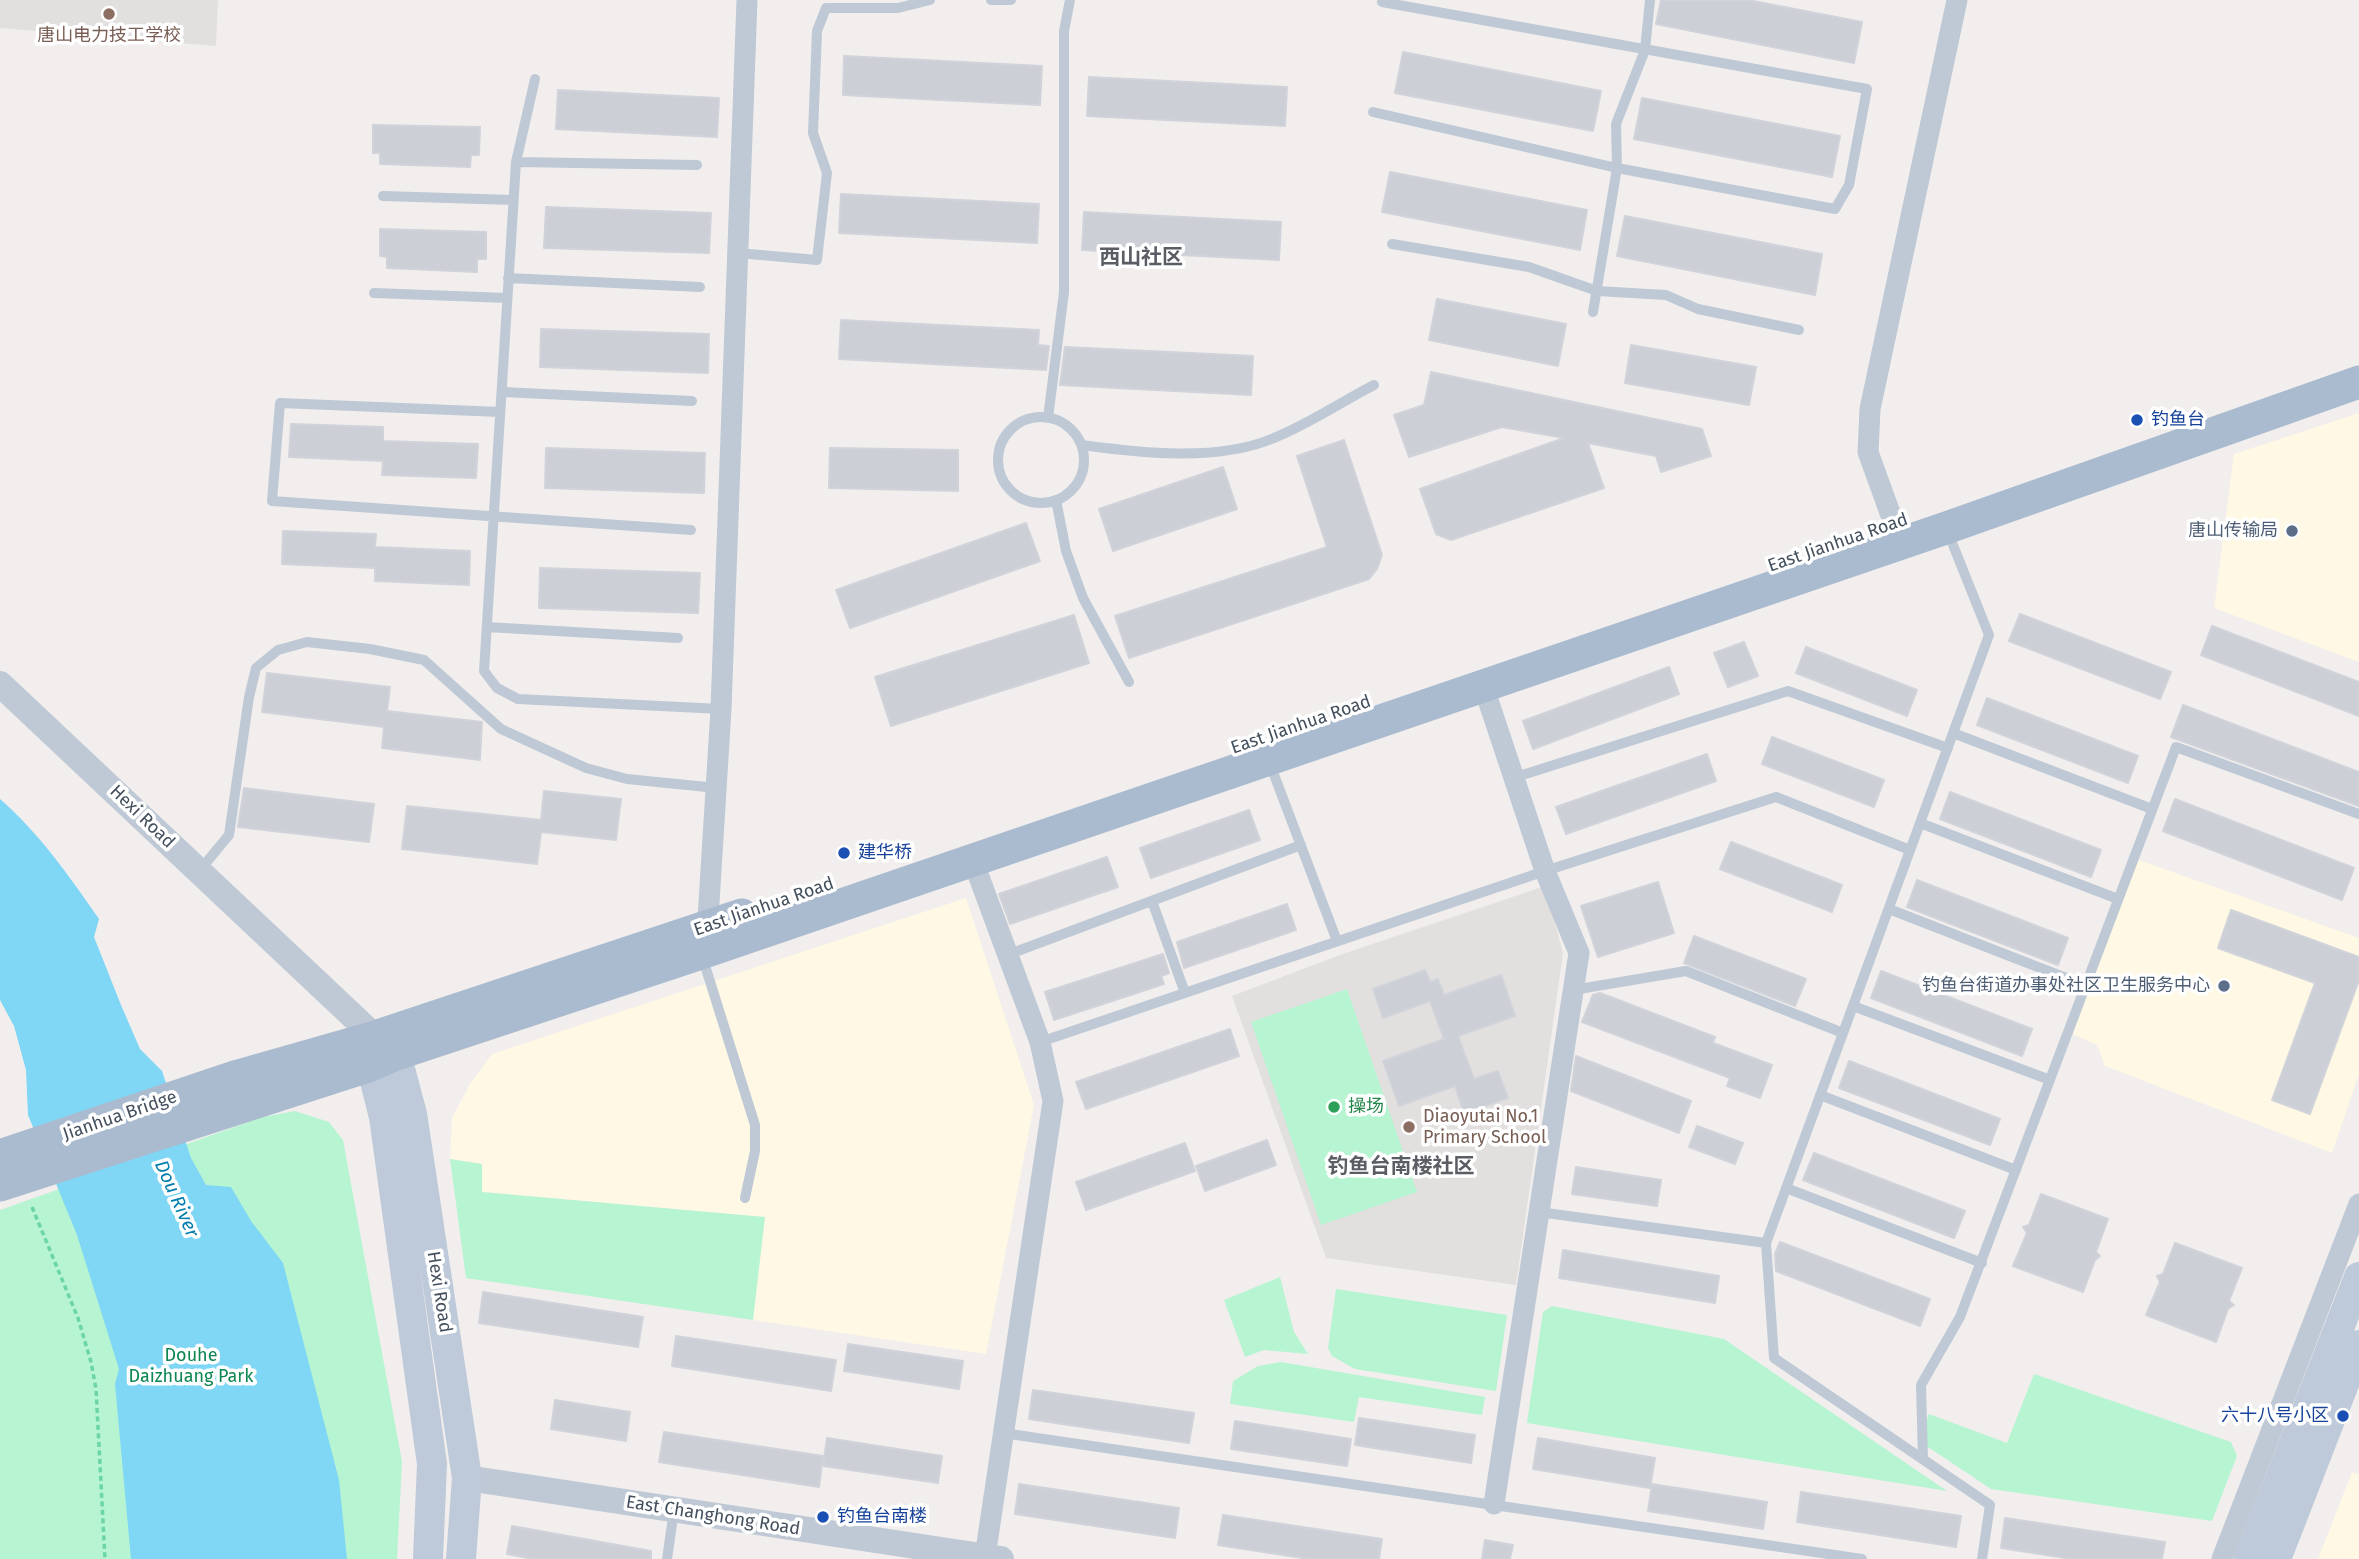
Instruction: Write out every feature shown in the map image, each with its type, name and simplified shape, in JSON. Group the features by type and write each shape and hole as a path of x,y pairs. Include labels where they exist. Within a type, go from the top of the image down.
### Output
{"main road":[{"name":"East Jianhua Road","path":"705,939 972,858 1483,685 2359,358"},
{"name":"East Jianhua Road","path":"245,1089 381,1052 1896,533 1946,528 2359,382"},
{"name":"Hexi Road","path":"381,1052 412,1114 467,1478 461,1559"},
{"name":"Hexi Road","path":"381,1052 384,1117 432,1464 428,1559"},
{"name":"Jianhua Bridge","path":"10,1177 245,1089"},
{"path":"2249,1559 2359,1277"},
{"path":"2276,1559 2359,1345"}],"street":[{"path":"705,939 721,709 747,0"},
{"path":"1896,533 1868,452 1870,409 1956,0"},
{"name":"Hexi Road","path":"0,684 198,871 381,1052"},
{"path":"1483,685 1516,777 1545,871 1579,953 1494,1504"},
{"path":"972,858 1040,1042 1050,1086 1052,1111 1003,1433 993,1558"},
{"path":"2222,1559 2359,1204"},
{"name":"East Changhong Road","path":"467,1478 888,1547 993,1558"}],"lane":[{"path":"738,253 817,260 827,173 813,133 817,31 826,8 898,8 930,0"},
{"path":"991,0 1010,0"},
{"path":"1048,418 1064,292 1064,31 1070,0"},
{"path":"1594,312 1617,169 1616,124 1645,50 1650,0"},
{"path":"1373,112 1617,169 1835,209 1849,185 1867,89 1382,2"},
{"path":"535,79 516,162 484,671 497,688 518,699 721,709"},
{"path":"516,162 696,165"},
{"path":"383,196 513,200"},
{"path":"1392,244 1529,267 1597,291 1666,295 1698,309 1799,330"},
{"path":"508,278 700,287"},
{"path":"373,293 507,298"},
{"path":"1082,444 1148,454 1226,450 1273,439 1374,385"},
{"path":"502,392 692,401"},
{"path":"500,412 280,403 272,501 494,519 691,530"},
{"path":"1034,418 1048,418 1062,422 1074,432 1082,444 1083,471 1068,494 1042,503 1015,495 1005,485 998,457 1009,431 1034,418"},
{"path":"1056,500 1066,551 1083,598 1129,682"},
{"path":"1946,528 1989,635 1766,1243 1774,1358 1990,1505 1982,1559"},
{"path":"487,627 678,638"},
{"path":"198,871 229,835 248,697 256,668 278,650 307,642 370,649 424,660 502,729 586,768 627,779 717,788"},
{"path":"1516,777 1788,691 1948,748"},
{"path":"1953,733 2152,809"},
{"path":"1923,1459 1921,1385 1960,1317 1982,1263 2084,985 2176,747 2359,814"},
{"path":"1268,758 1337,941"},
{"path":"1040,1042 1545,871 1776,797 1910,850"},
{"path":"1920,823 2118,899"},
{"path":"1007,956 1301,845"},
{"path":"1152,901 1185,993"},
{"path":"1889,909 2084,985"},
{"path":"705,939 755,1125 755,1152 745,1198"},
{"path":"1573,990 1686,971 1843,1033"},
{"path":"1853,1006 2050,1080"},
{"path":"1820,1096 2016,1170"},
{"path":"1786,1188 1982,1263"},
{"path":"1539,1212 1766,1243"},
{"path":"1003,1433 1863,1559"},
{"path":"667,1559 674,1510"}],"path":[{"path":"10,1177 78,1318 91,1362 96,1390 105,1559"}],"shaded area":[{"name":"唐山电力技工学校","path":"0,0 218,0 216,46 0,28"},
{"name":"唐山传输局","path":"2359,413 2359,662 2214,608 2234,454"},
{"name":"钓鱼台街道办事处社区卫生服务中心","path":"2136,859 2359,938 2359,1074 2332,1153 2105,1066 2097,1045 2071,1033"},
{"name":"Diaoyutai No.1 Primary School","path":"1545,886 1563,953 1516,1285 1326,1258 1232,996 1340,955"},
{"path":"966,898 1034,1105 986,1354 753,1320 764,1217 481,1192 482,1164 450,1159 452,1118 470,1084 492,1054"},
{"path":"2352,1472 2359,1474 2359,1559 2318,1559"}],"green space":[{"name":"操场","path":"1347,989 1417,1192 1321,1225 1251,1022"},
{"name":"Douhe Daizhuang Park","path":"295,1111 329,1122 343,1140 402,1462 397,1559 0,1559 0,1210 263,1117"},
{"path":"450,1159 482,1164 482,1192 765,1217 753,1320 466,1278"},
{"path":"1280,1277 1294,1332 1308,1354 1264,1350 1245,1357 1224,1300"},
{"path":"1336,1289 1507,1315 1496,1391 1355,1369 1332,1356 1328,1348"},
{"path":"1552,1306 1724,1339 1947,1491 1527,1423 1543,1312"},
{"path":"1281,1362 1485,1397 1482,1415 1359,1397 1354,1422 1230,1404 1233,1381 1258,1366"},
{"path":"2034,1374 2231,1442 2237,1456 2212,1521 1991,1489 1919,1441 1929,1414 2007,1443"}],"water":[{"name":"Dou River","path":"0,799 41,841 99,919 94,937 121,1005 140,1049 162,1071 191,1158 206,1185 231,1187 251,1221 283,1263 339,1480 347,1559 131,1559 115,1384 119,1369 77,1235 28,1115 26,1070 14,1026 0,1000"}],"building":[{"path":"1661,0 1748,0 1862,22 1854,63 1656,24"},
{"path":"1403,52 1601,91 1593,131 1395,93"},
{"path":"844,56 1042,66 1040,105 843,95"},
{"path":"1089,77 1287,87 1285,126 1087,116"},
{"path":"558,90 719,98 717,137 556,129"},
{"path":"1642,98 1840,136 1832,177 1634,139"},
{"path":"373,125 480,127 479,155 471,155 470,167 380,164 380,153 373,153"},
{"path":"1390,172 1587,210 1580,250 1382,212"},
{"path":"841,194 1039,204 1037,243 839,233"},
{"path":"546,207 711,213 709,253 544,248"},
{"path":"1084,212 1281,222 1279,260 1082,250"},
{"path":"1625,216 1822,254 1815,295 1617,256"},
{"path":"380,229 486,232 486,259 477,259 477,272 387,268 387,257 380,256"},
{"path":"1437,299 1566,324 1558,366 1429,340"},
{"path":"841,320 1039,330 1038,345 1049,346 1046,370 839,359"},
{"path":"541,329 709,334 708,373 540,367"},
{"path":"1631,345 1756,367 1749,405 1625,383"},
{"path":"1065,347 1253,356 1251,395 1060,385"},
{"path":"1431,372 1702,429 1711,456 1661,472 1656,456 1588,443 1604,488 1451,540 1436,534 1420,489 1564,438 1502,427 1409,457 1394,415 1424,405"},
{"path":"291,424 383,427 383,441 478,444 476,478 382,475 383,461 289,457"},
{"path":"1344,440 1382,555 1377,569 1369,579 1129,658 1115,616 1327,547 1297,456"},
{"path":"546,448 705,453 704,493 545,488"},
{"path":"830,448 958,450 958,491 829,488"},
{"path":"1223,467 1237,509 1113,551 1099,509"},
{"path":"1026,523 1040,561 850,628 836,590"},
{"path":"283,531 376,534 375,547 470,551 469,585 375,581 375,568 282,564"},
{"path":"540,568 700,573 698,613 539,608"},
{"path":"2020,614 2171,672 2160,699 2009,641"},
{"path":"1074,615 1089,663 891,726 875,677"},
{"path":"2212,626 2359,682 2359,716 2201,655"},
{"path":"1744,642 1758,676 1728,687 1714,653"},
{"path":"1806,647 1917,690 1907,716 1796,673"},
{"path":"1669,667 1679,694 1533,749 1523,721"},
{"path":"267,673 390,687 387,711 482,722 480,760 382,748 384,727 262,712"},
{"path":"1987,698 2138,756 2128,783 1977,725"},
{"path":"2183,705 2359,772 2359,806 2171,737"},
{"path":"1772,737 1884,780 1874,807 1762,764"},
{"path":"1707,754 1716,781 1566,834 1556,807"},
{"path":"244,788 374,804 369,842 238,827"},
{"path":"544,791 621,799 616,840 541,832 537,864 402,849 407,806 541,820"},
{"path":"1950,792 2101,850 2091,877 1940,819"},
{"path":"2175,799 2354,868 2342,900 2163,831"},
{"path":"1249,810 1260,840 1151,878 1140,848"},
{"path":"1731,842 1842,885 1832,912 1720,869"},
{"path":"1107,857 1118,887 1010,924 999,894"},
{"path":"1917,880 2068,938 2058,965 1907,907"},
{"path":"1658,882 1674,933 1598,957 1581,906"},
{"path":"1287,904 1296,930 1184,968 1177,942"},
{"path":"2231,910 2359,957 2359,980 2310,1114 2272,1100 2315,983 2218,948"},
{"path":"1694,936 1806,979 1795,1006 1684,963"},
{"path":"1163,954 1169,973 1161,976 1164,984 1054,1020 1045,992"},
{"path":"1425,970 1430,982 1438,979 1444,995 1501,975 1515,1016 1458,1036 1474,1079 1498,1071 1508,1098 1464,1113 1455,1086 1399,1106 1383,1061 1444,1039 1430,1001 1383,1018 1373,989"},
{"path":"1881,971 2032,1029 2022,1056 1871,998"},
{"path":"1600,993 1715,1037 1713,1043 1772,1065 1760,1098 1727,1086 1730,1078 1582,1022 1593,995"},
{"path":"1230,1029 1239,1056 1086,1109 1076,1082"},
{"path":"1576,1056 1691,1101 1679,1133 1571,1091"},
{"path":"1849,1061 2000,1119 1990,1145 1839,1088"},
{"path":"1697,1126 1743,1143 1735,1164 1689,1147"},
{"path":"1267,1140 1276,1165 1205,1191 1196,1166"},
{"path":"1185,1143 1195,1171 1086,1210 1076,1182"},
{"path":"1814,1153 1965,1211 1954,1238 1803,1180"},
{"path":"1576,1167 1661,1180 1657,1206 1572,1194"},
{"path":"2041,1194 2108,1219 2096,1252 2100,1256 2095,1260 2083,1292 2013,1266 2027,1233 2023,1227 2029,1225"},
{"path":"1780,1242 1930,1299 1920,1326 1776,1271 1775,1254"},
{"path":"2175,1243 2242,1268 2229,1301 2234,1305 2228,1309 2216,1342 2146,1315 2160,1282 2157,1276 2163,1274"},
{"path":"1563,1250 1719,1276 1715,1303 1559,1278"},
{"path":"483,1292 643,1317 638,1347 479,1323"},
{"path":"676,1336 836,1360 831,1391 672,1366"},
{"path":"848,1344 963,1361 959,1389 844,1371"},
{"path":"1033,1390 1194,1413 1189,1443 1029,1419"},
{"path":"555,1400 630,1412 626,1441 551,1429"},
{"path":"1359,1418 1475,1435 1471,1463 1355,1445"},
{"path":"1235,1421 1351,1439 1347,1466 1231,1449"},
{"path":"664,1432 823,1456 819,1487 659,1462"},
{"path":"827,1438 942,1456 938,1483 823,1466"},
{"path":"1538,1438 1655,1458 1650,1488 1533,1469"},
{"path":"1019,1484 1179,1508 1175,1538 1015,1514"},
{"path":"1652,1484 1767,1502 1763,1529 1648,1511"},
{"path":"1801,1492 1961,1516 1956,1547 1797,1522"},
{"path":"1223,1515 1382,1539 1379,1559 1309,1559 1218,1545"},
{"path":"2005,1518 2165,1542 2162,1559 2072,1559 2001,1548"},
{"path":"512,1526 651,1551 651,1559 533,1559 507,1554"},
{"path":"1485,1540 1513,1545 1510,1559 1482,1559"}],"place":[{"name":"唐山电力技工学校","path":"109,14"},
{"name":"钓鱼台","path":"2137,420"},
{"name":"唐山传输局","path":"2292,531"},
{"name":"建华桥","path":"844,853"},
{"name":"钓鱼台街道办事处社区卫生服务中心","path":"2224,986"},
{"name":"操场","path":"1334,1107"},
{"name":"Diaoyutai No.1 Primary School","path":"1409,1127"},
{"name":"六十八号小区","path":"2343,1416"},
{"name":"钓鱼台南楼","path":"823,1517"}],"district":[{"name":"西山社区","path":"1141,258"},
{"name":"钓鱼台南楼社区","path":"1401,1167"}]}
